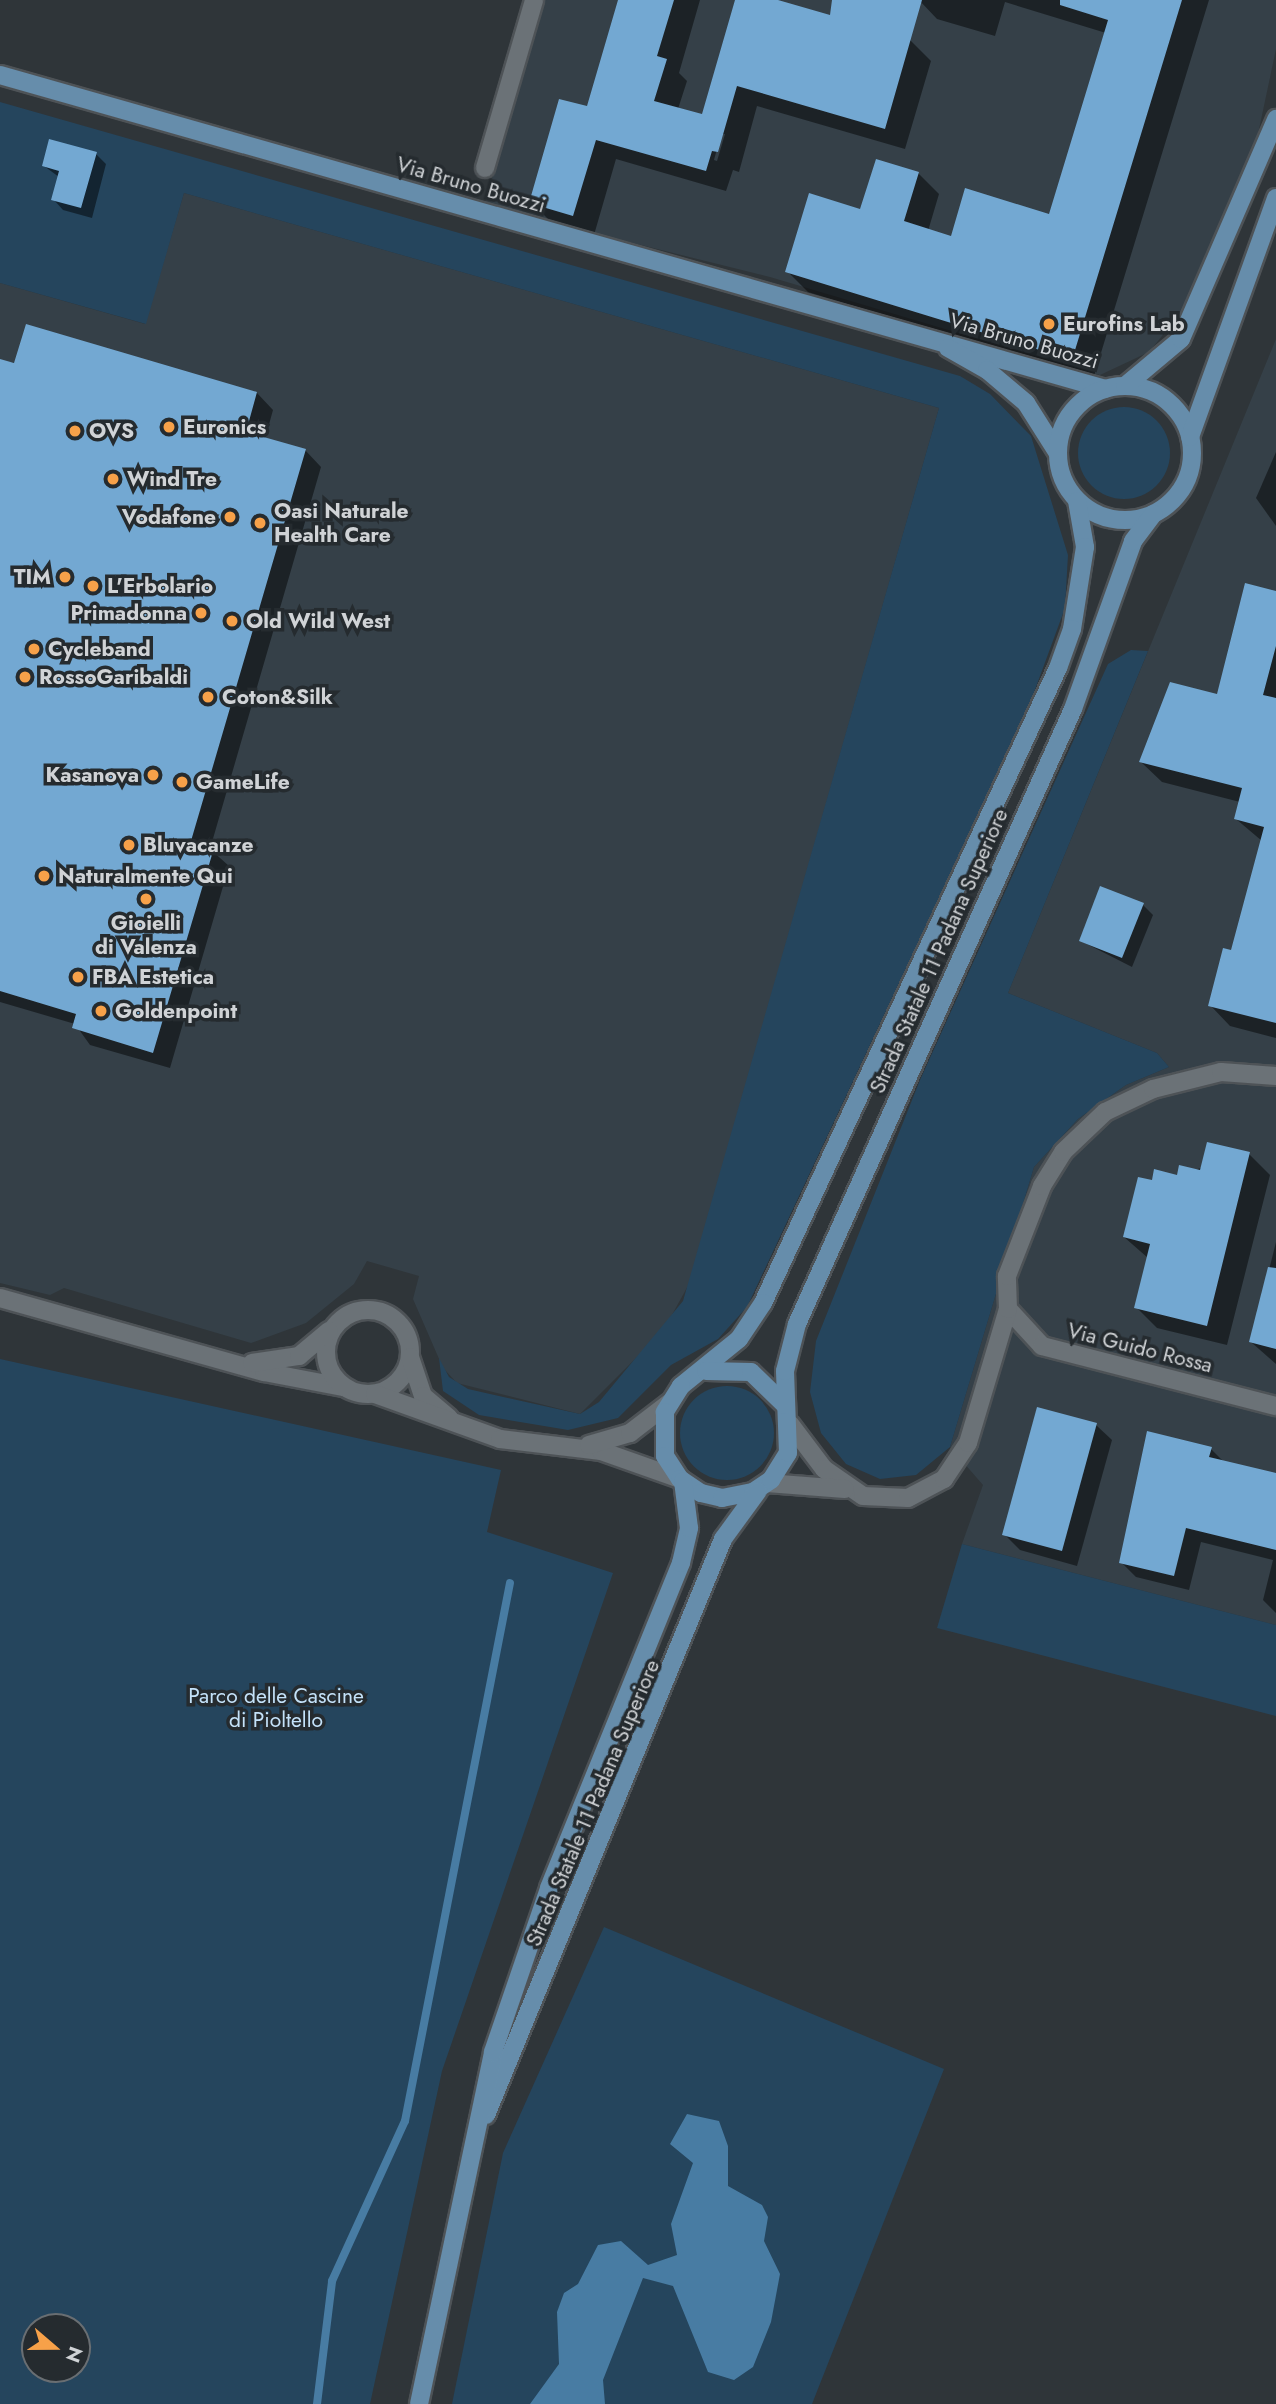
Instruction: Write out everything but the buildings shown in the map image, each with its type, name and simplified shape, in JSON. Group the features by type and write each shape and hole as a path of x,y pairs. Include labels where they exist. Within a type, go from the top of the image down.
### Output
{"main road":[{"name":"Via Bruno Buozzi","path":"0,75 1105,389"},
{"path":"1125,386 1181,339 1276,119"},
{"name":"Strada Statale 11 Padana Superiore","path":"473,2144 723,1539 788,1453 789,1417 785,1371 797,1324 1073,709 1133,541 1153,514 1183,487 1190,437 1276,198"},
{"name":"Via Bruno Buozzi","path":"929,338 1005,384 1032,410 1057,452"},
{"path":"1057,452 1071,413 1105,389 1125,386 1171,404 1190,437"},
{"name":"Strada Statale 11 Padana Superiore","path":"419,2404 491,2060 530,1940 681,1563 689,1528 682,1480 663,1445 669,1403 739,1339 764,1303 1058,668 1074,619 1085,547 1077,501 1065,484 1057,452"},
{"path":"1077,501 1122,521 1153,514"},
{"path":"699,1374 720,1368 751,1372 769,1384 789,1417"},
{"path":"682,1480 722,1498 765,1484"}],"street":[{"path":"485,168 534,0"},
{"path":"765,1484 908,1498 959,1462 1008,1309 1005,1283 1042,1186 1063,1152 1098,1118 1134,1096 1201,1075 1276,1076"},
{"path":"0,1298 224,1360 375,1394 477,1433 613,1454 682,1480"},
{"name":"Via Guido Rossa","path":"1008,1309 1042,1346 1276,1406"},
{"path":"224,1360 284,1361 314,1348 331,1329 354,1311 382,1311 404,1329 417,1384 432,1406 477,1433"},
{"path":"331,1329 325,1354 343,1387"},
{"path":"375,1394 399,1381 410,1357"},
{"path":"568,1447 620,1437 669,1403"},
{"path":"789,1417 824,1469 852,1491"}],"shaded area":[{"path":"543,0 1276,0 1276,49 1258,134 1184,309 1149,352 1100,375 770,277 484,206"},
{"path":"184,193 939,408 689,1284 663,1331 580,1414 457,1383 443,1368 413,1299 419,1276 367,1261 354,1284 306,1323 251,1343 64,1288 50,1295 0,1283 0,283 145,324"},
{"path":"1276,339 1276,1625 962,1544 983,1485 950,1447 1034,1167 1078,1119 1126,1085 1169,1067 1157,1053 1008,993"},
{"path":"687,2114 719,2121 728,2146 728,2186 762,2205 768,2217 764,2241 780,2274 771,2322 753,2367 734,2380 708,2372 673,2286 643,2278 603,2380 605,2404 530,2404 559,2364 557,2312 564,2293 578,2284 598,2245 621,2241 648,2265 677,2255 671,2224 693,2163 670,2144"}],"green space":[{"path":"0,102 960,376 990,394 1031,436 1068,555 1065,608 1029,706 747,1307 718,1339 671,1365 618,1418 568,1430 479,1415 443,1391 439,1358 449,1377 468,1389 580,1414 599,1402 683,1301 939,408 184,193 146,324 0,283"},
{"path":"1124,407 1141,411 1156,421 1166,436 1170,453 1166,470 1156,485 1141,495 1124,499 1107,495 1092,485 1082,470 1078,453 1082,436 1092,421 1107,411"},
{"path":"1131,650 1148,651 1008,993 1157,1053 1169,1067 1126,1085 1078,1119 1034,1167 950,1447 916,1475 880,1479 846,1464 821,1433 810,1392 816,1341 920,1080 1108,664"},
{"name":"Parco delle Cascine di Pioltello","path":"0,1359 501,1470 487,1532 613,1573 442,2071 370,2404 0,2404"},
{"path":"727,1386 745,1389 761,1399 771,1415 774,1433 771,1451 761,1467 745,1477 727,1480 709,1477 693,1467 683,1451 680,1433 683,1415 693,1399 709,1389"},
{"path":"962,1544 1276,1625 1276,1716 937,1628"},
{"path":"604,1927 944,2069 812,2404 452,2404 503,2153"}],"waterway":[{"path":"317,2404 332,2281 405,2121 510,1583"}],"place":[{"name":"Eurofins Lab","path":"1049,324"},
{"name":"Euronics","path":"169,427"},
{"name":"OVS","path":"75,431"},
{"name":"Wind Tre","path":"113,479"},
{"name":"Vodafone","path":"230,517"},
{"name":"Oasi Naturale Health Care","path":"260,523"},
{"name":"TIM","path":"65,577"},
{"name":"L'Erbolario","path":"93,586"},
{"name":"Primadonna","path":"201,613"},
{"name":"Old Wild West","path":"232,621"},
{"name":"Cycleband","path":"34,649"},
{"name":"RossoGaribaldi","path":"25,677"},
{"name":"Coton&Silk","path":"208,697"},
{"name":"Kasanova","path":"153,775"},
{"name":"GameLife","path":"182,782"},
{"name":"Bluvacanze","path":"129,845"},
{"name":"Naturalmente Qui","path":"44,876"},
{"name":"Gioielli di Valenza","path":"146,899"},
{"name":"FBA Estetica","path":"78,977"},
{"name":"Goldenpoint","path":"101,1011"}]}
